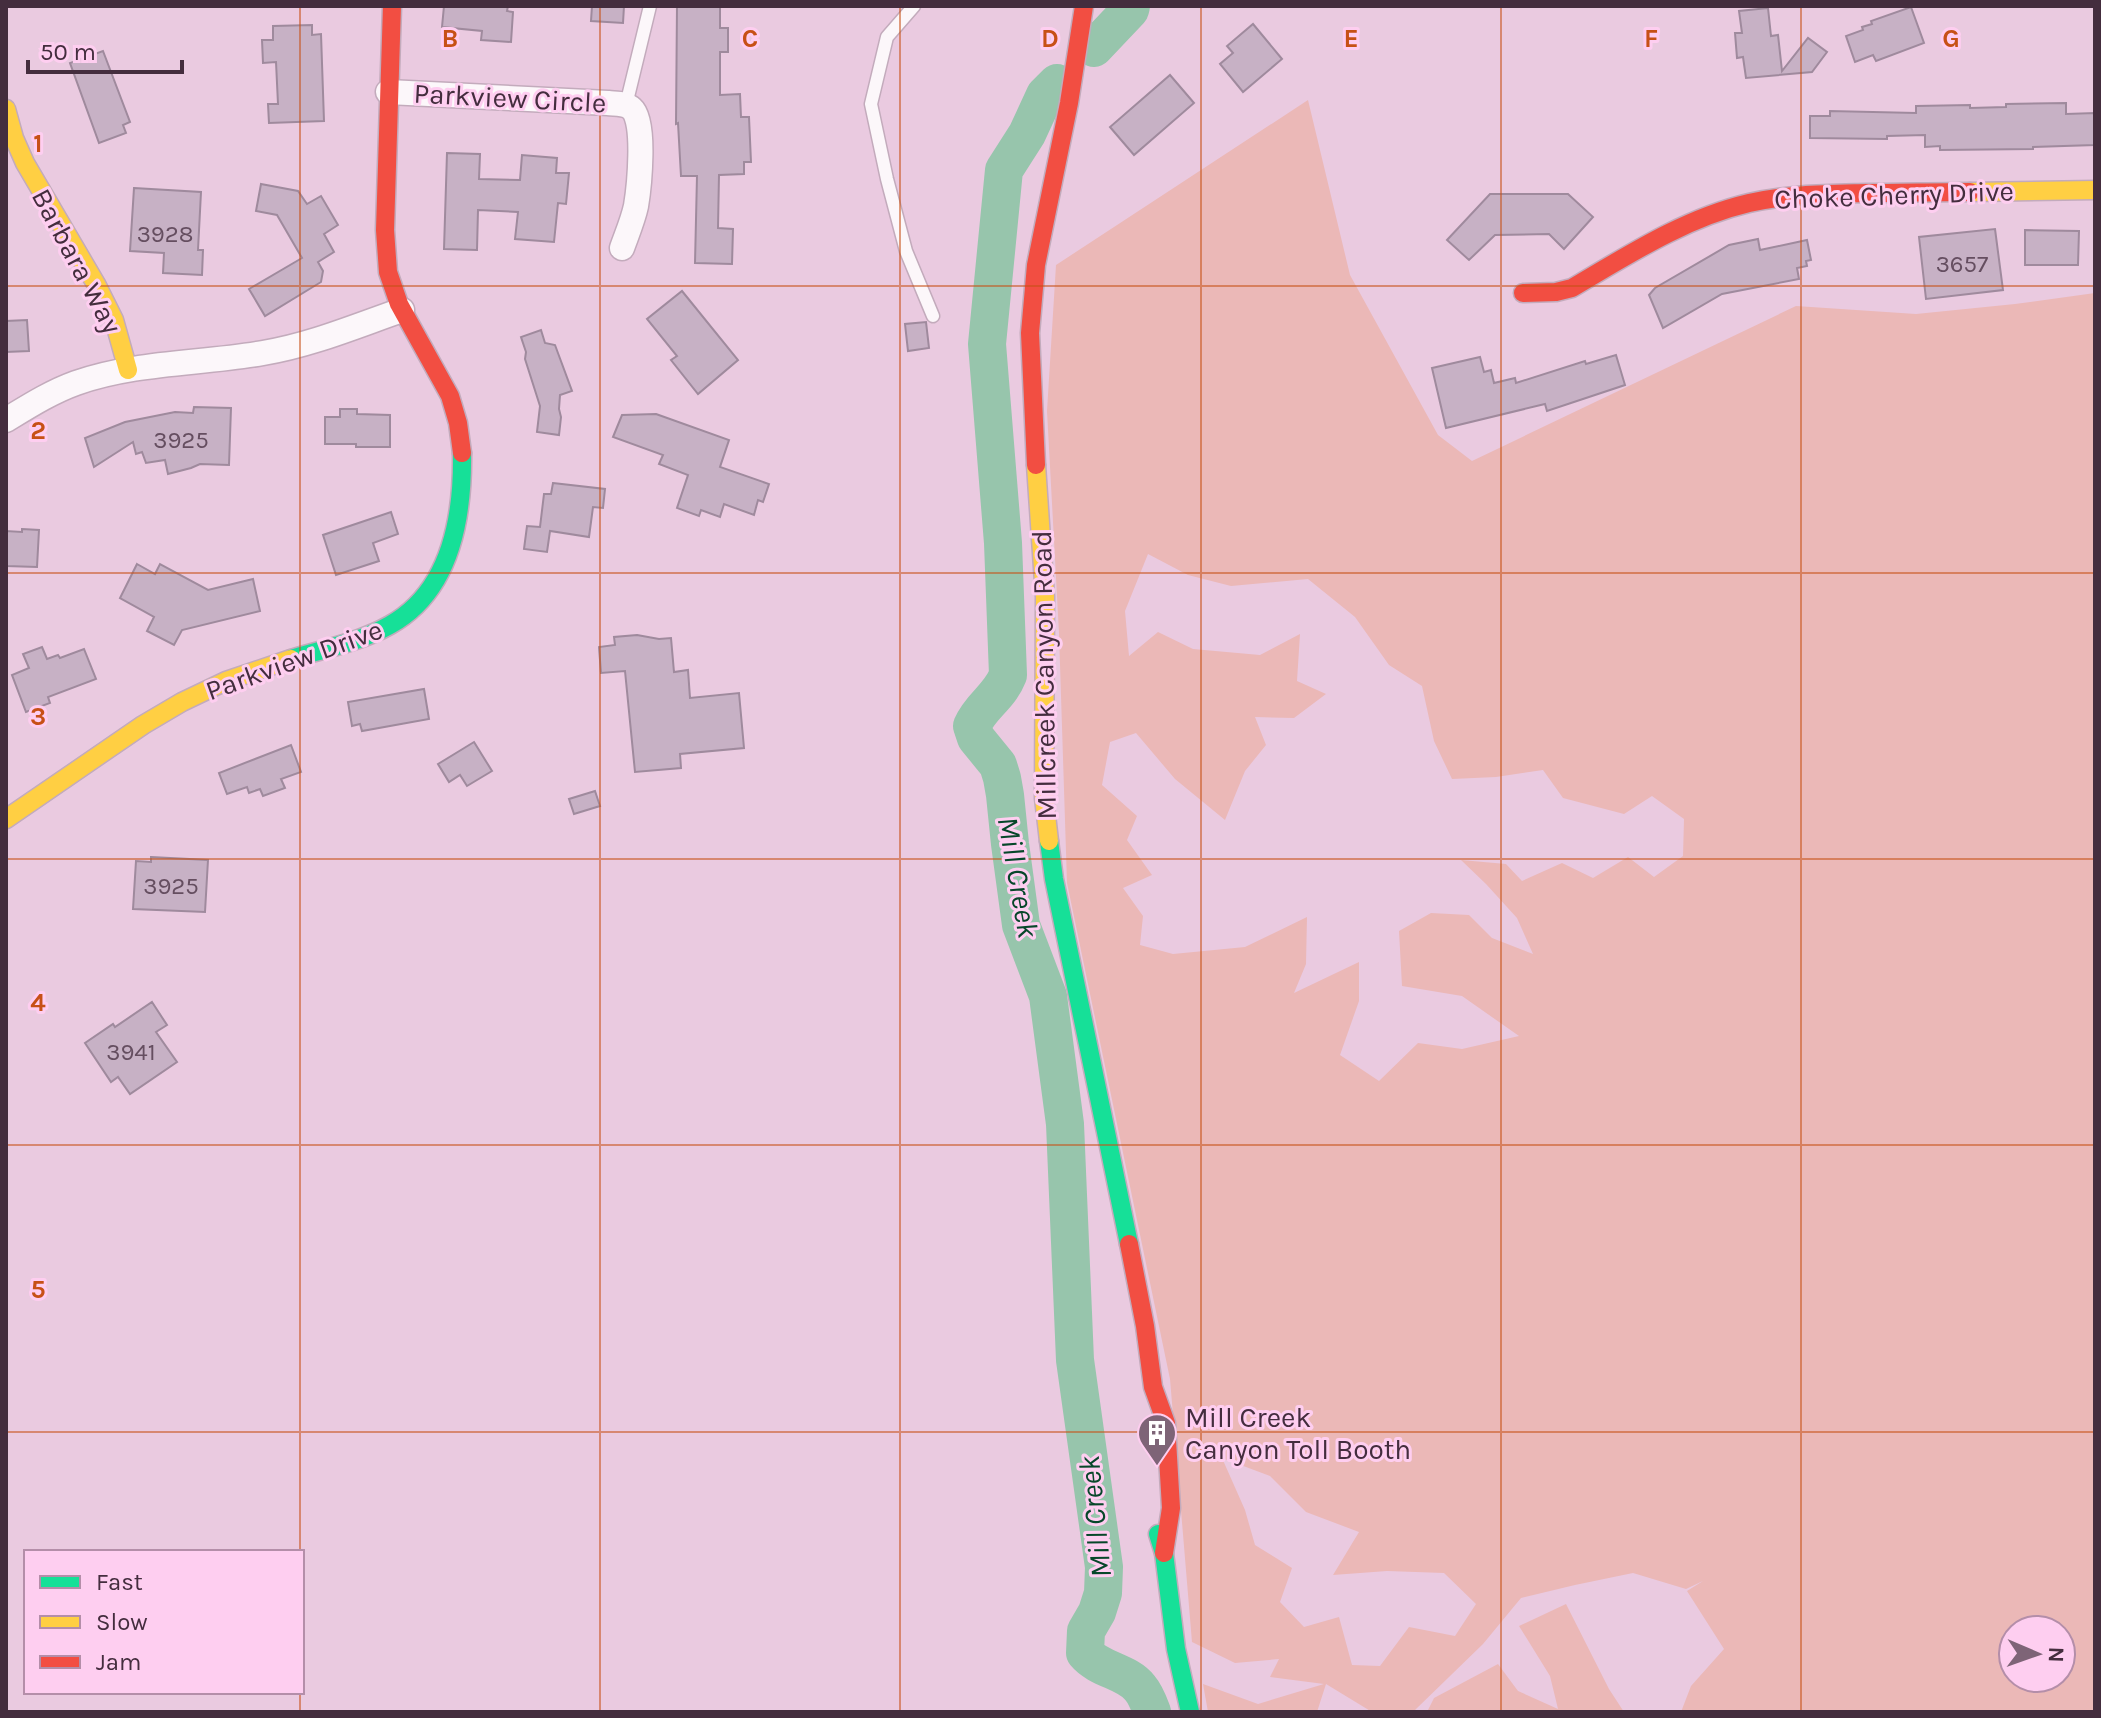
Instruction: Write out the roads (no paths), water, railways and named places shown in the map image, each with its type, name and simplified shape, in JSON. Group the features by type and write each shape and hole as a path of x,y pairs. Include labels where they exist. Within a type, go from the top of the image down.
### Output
{"street":[{"name":"Parkview Drive","path":"6,819 136,730 209,688 384,629 417,605 438,578 452,548 459,521 463,455 459,425 450,397 434,363 402,310 388,272 388,92 392,6"},
{"name":"Millcreek Canyon Road","path":"1084,6 1069,103 1036,265 1030,333 1032,414 1045,597 1044,798 1054,879 1130,1245 1153,1387 1166,1423 1171,1508 1164,1553"},
{"name":"Parkview Circle","path":"388,92 608,103 631,108 637,115 640,138 636,206 622,248"},
{"name":"Barbara Way","path":"6,112 25,163 114,320 128,370"},
{"name":"Choke Cherry Drive","path":"1523,293 1572,288 1688,223 1767,198 1805,194 2095,190"},
{"path":"6,420 60,389 97,376 289,348 402,310"},
{"name":"Millcreek Canyon Road","path":"1146,1424 1153,1387"},
{"name":"Millcreek Canyon Road","path":"1150,1509 1164,1553 1176,1649 1190,1712"}],"lane":[{"path":"626,105 650,6"},
{"path":"914,6 887,37 871,104 906,251 933,316"}],"waterway":[{"name":"Mill Creek","path":"1094,48 1131,6"},
{"name":"Mill Creek","path":"1057,83 1045,95 1027,134 1004,170 987,344 1003,543 1008,675 972,726 976,738 998,765 1002,778 1021,925 1048,996 1065,1124 1075,1360 1104,1567 1103,1593 1086,1631 1085,1653 1134,1682 1144,1694 1152,1712"}],"place":[{"name":"Mill Creek Canyon Toll Booth","path":"1157,1467"}]}
